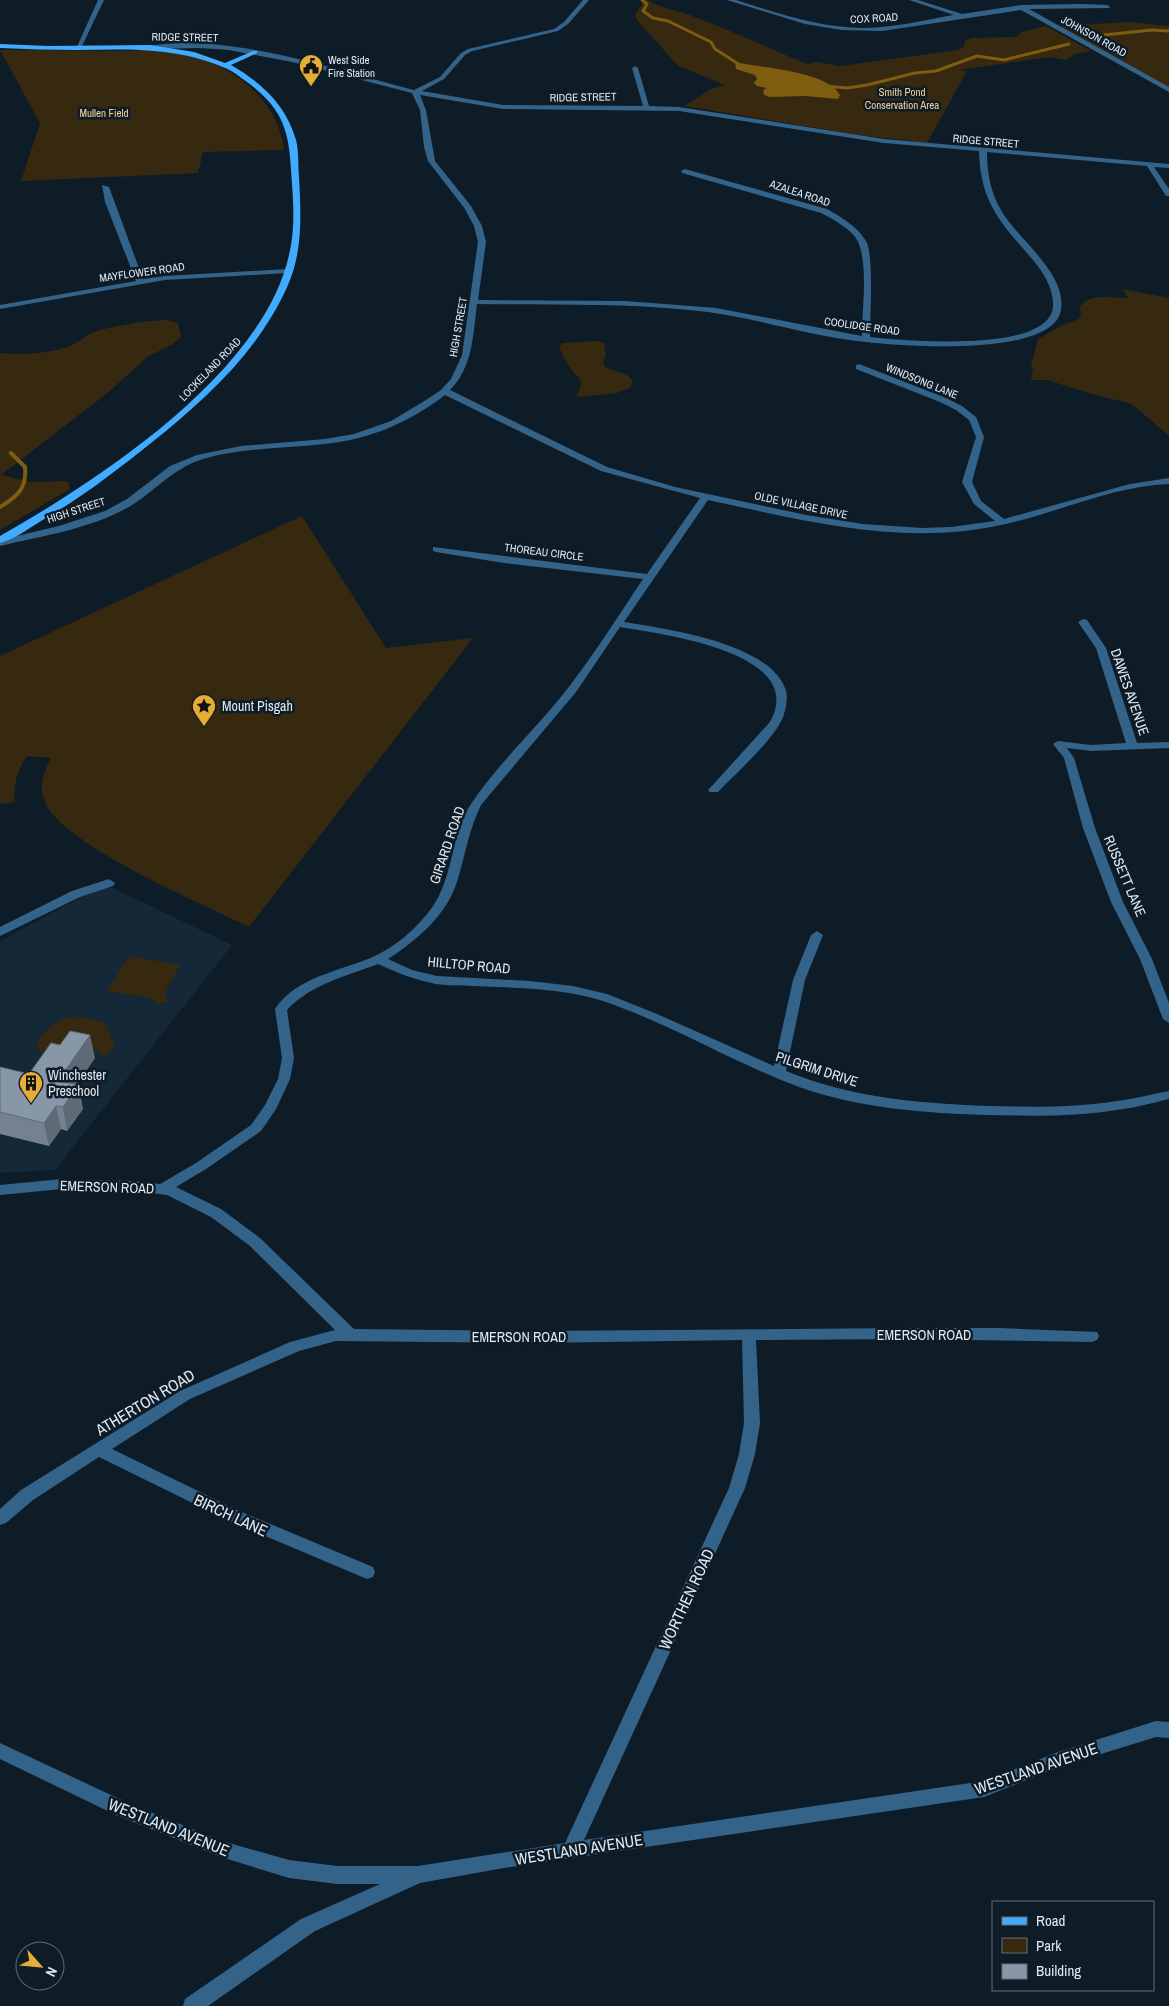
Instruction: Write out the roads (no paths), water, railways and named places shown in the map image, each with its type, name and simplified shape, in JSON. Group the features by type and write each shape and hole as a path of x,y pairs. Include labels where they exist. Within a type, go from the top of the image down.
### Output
{"main road":[{"name":"RIDGE STREET","path":"0,46 150,47"},
{"name":"LOCKELAND ROAD","path":"0,541 106,475 178,418 218,380 252,342 284,285 293,256 298,226 293,141 278,106 258,87 226,65 194,54 150,47"},
{"path":"226,65 255,52"}],"street":[{"path":"78,48 101,0"},
{"path":"415,92 447,73 465,52 478,46 556,30 566,23 586,0"},
{"name":"COX ROAD","path":"730,0 806,24 849,30 882,29 1021,7 1079,4 1108,7"},
{"path":"912,0 962,16"},
{"name":"JOHNSON ROAD","path":"1009,0 1169,90"},
{"name":"RIDGE STREET","path":"150,47 211,46 255,52 415,92 498,107 646,106 679,109 884,142 1169,166"},
{"path":"635,68 646,106"},
{"name":"HIGH STREET","path":"0,541 67,527 102,516 125,505 180,465 211,455 253,448 345,439 379,430 404,418 445,391 462,371 466,355 482,242 478,226 468,208 432,161 428,147 423,110 415,92"},
{"name":"COOLIDGE ROAD","path":"474,302 644,305 717,310 866,340 914,344 992,342 1016,338 1045,327 1052,320 1057,310 1053,288 1048,276 1033,254 1007,226 990,196 983,166 983,151"},
{"path":"1148,164 1169,194"},
{"name":"AZALEA ROAD","path":"685,171 824,211 844,222 863,242 867,270 866,340"},
{"path":"105,187 140,281"},
{"name":"MAYFLOWER ROAD","path":"0,307 46,300 140,281 288,271"},
{"name":"WINDSONG LANE","path":"859,367 943,400 959,408 973,419 980,437 967,482 977,502 1002,522"},
{"name":"OLDE VILLAGE DRIVE","path":"445,391 604,469 660,487 813,520 861,528 942,530 1002,522 1125,487 1169,481"},
{"name":"GIRARD ROAD","path":"162,1189 201,1166 256,1128 272,1106 284,1079 288,1058 281,1009 292,997 313,984 379,958 411,938 436,911 450,885 468,820 476,805 489,787 572,690 706,496"},
{"name":"THOREAU CIRCLE","path":"436,549 504,560 650,576"},
{"name":"DAWES AVENUE","path":"1083,622 1101,648 1134,747"},
{"path":"618,624 722,646 750,658 762,666 770,673 776,683 781,693 782,705 778,716 771,728 714,790"},
{"name":"RUSSETT LANE","path":"1134,747 1083,748 1058,744 1070,758 1090,828 1117,902 1146,959 1169,1019"},
{"path":"1134,747 1169,745"},
{"path":"0,932 76,894 108,883"},
{"path":"778,1073 799,980 817,935"},
{"name":"HILLTOP ROAD","path":"379,958 408,973 437,980 530,985"},
{"name":"PILGRIM DRIVE","path":"530,985 573,990 603,997 654,1016 741,1058 778,1073 830,1092 859,1099 947,1109 1032,1112 1116,1106 1169,1095"},
{"name":"EMERSON ROAD","path":"0,1190 62,1184 134,1186 170,1190 216,1213 255,1242 350,1335 433,1338 900,1334 1092,1336"},
{"name":"ATHERTON ROAD","path":"0,1518 27,1495 185,1395 296,1346 336,1335 350,1335"},
{"name":"WORTHEN ROAD","path":"570,1850 737,1488 747,1454 752,1423 748,1336"},
{"name":"BIRCH LANE","path":"98,1449 166,1485 226,1511 274,1535 367,1572"},
{"name":"WESTLAND AVENUE","path":"0,1751 122,1809 220,1849 289,1869 337,1875 418,1875 570,1850 984,1789 1058,1760 1156,1729 1169,1730"},
{"path":"192,2006 308,1925 418,1875"}],"waterway":[{"path":"642,0 647,4 643,11 653,18 668,21 711,42 715,49 740,65"},
{"path":"1094,36 1152,30 1169,31"},
{"path":"825,86 847,88 867,85 915,73 936,71 977,56 1004,60 1069,44"},
{"path":"0,507 12,499 23,486 25,467 11,453"}],"place":[{"name":"West Side Fire Station","path":"311,87"},
{"name":"Mount Pisgah","path":"204,727"},
{"name":"Winchester Preschool","path":"31,1104"}],"park label":[{"name":"Smith Pond Conservation Area","path":"902,98"},
{"name":"Mullen Field","path":"104,113"}]}
